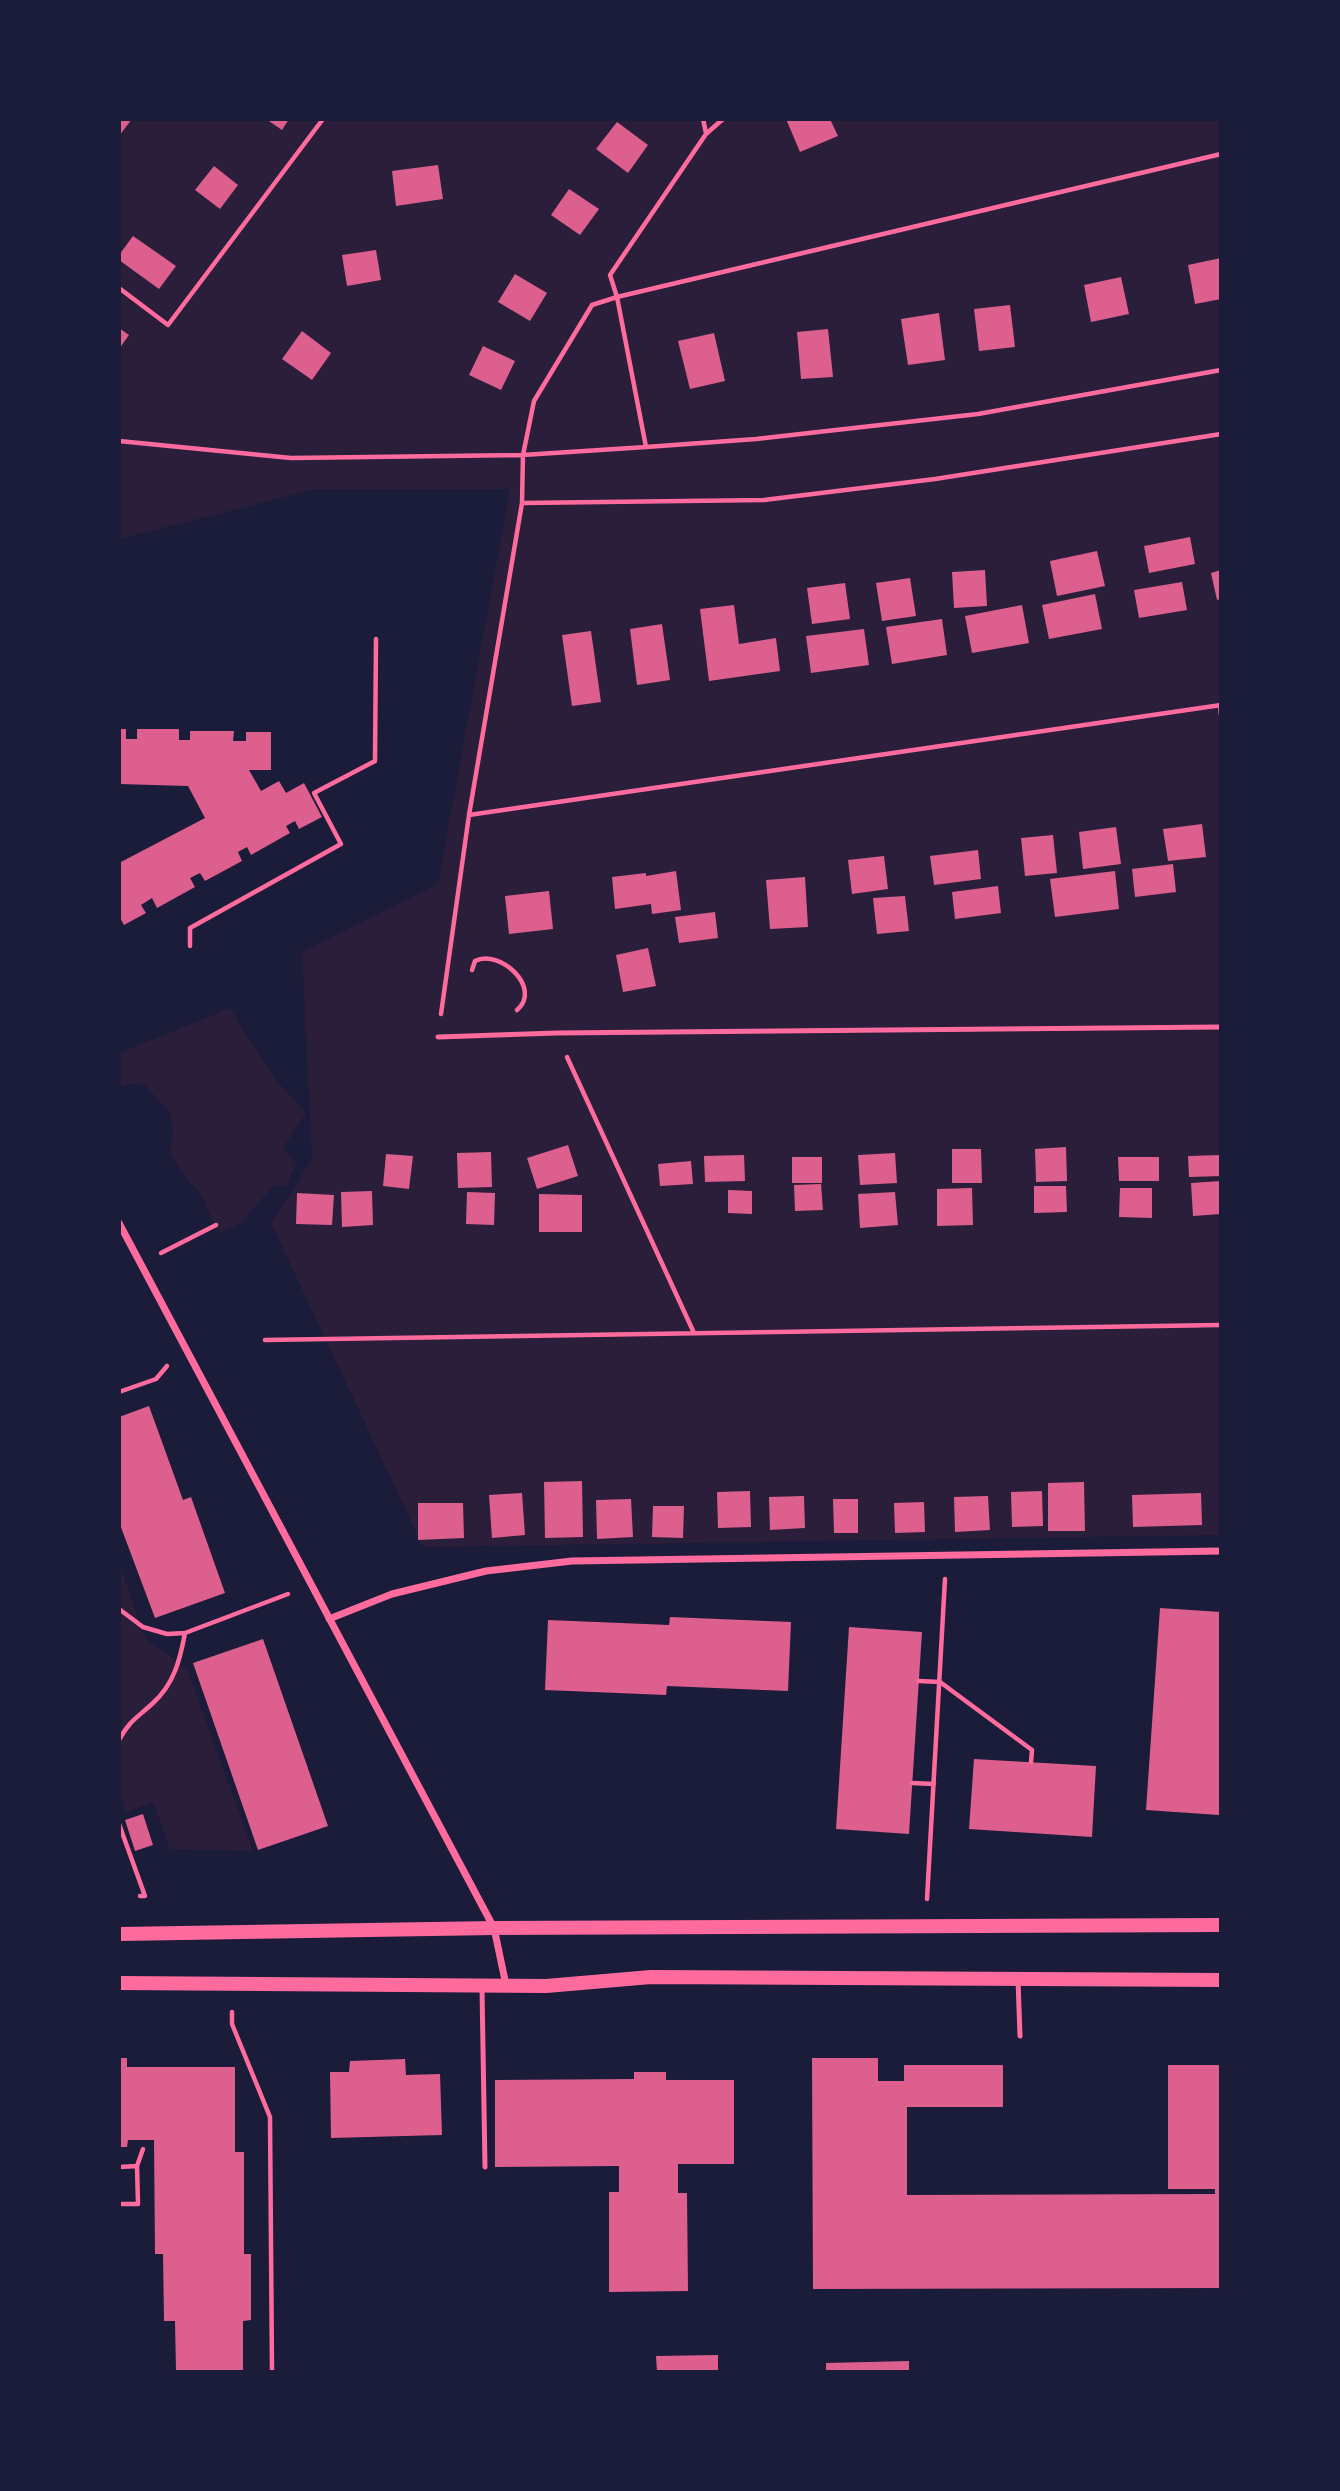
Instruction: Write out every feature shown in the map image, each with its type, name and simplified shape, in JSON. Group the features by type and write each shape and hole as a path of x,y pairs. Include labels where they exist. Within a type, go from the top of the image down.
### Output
{"main road":[{"path":"119,1934 494,1928 1221,1925"},
{"path":"119,1983 546,1986 651,1978 1221,1980"}],"street":[{"path":"119,1223 494,1928 506,1986"},
{"path":"329,1619 392,1594 486,1571 572,1561 1221,1551"}],"lane":[{"path":"438,1037 556,1033 1221,1027"},
{"path":"1018,1980 1020,2036"},
{"path":"482,1985 485,2166"}],"path":[{"path":"119,288 168,325 323,119"},
{"path":"703,119 706,134"},
{"path":"646,447 617,296 610,275 706,134 723,119"},
{"path":"438,1037 469,814 522,503 523,454 534,401 592,305 617,296 1221,154"},
{"path":"119,441 291,457 523,454 646,447 756,439 978,414 1221,370"},
{"path":"522,503 764,500 935,479 1221,433"},
{"path":"190,946 190,928 341,844 314,793 375,761 376,639"},
{"path":"469,814 1220,705 1221,715"},
{"path":"472,970 475,961 482,958 500,962 514,971 525,989 526,998 524,1003 513,1011"},
{"path":"444,988 452,987"},
{"path":"556,1033 694,1333"},
{"path":"140,1263 216,1225"},
{"path":"265,1340 1221,1325"},
{"path":"119,1392 156,1379 184,1347"},
{"path":"929,1864 947,1554"},
{"path":"119,1609 143,1627 167,1634 185,1633 311,1586"},
{"path":"119,1740 129,1722 171,1684 185,1633"},
{"path":"919,1681 940,1682 1032,1750 1031,1762"},
{"path":"912,1783 934,1784"},
{"path":"119,1825 145,1896 140,1896"},
{"path":"232,1983 232,2024 270,2117 272,2372"},
{"path":"119,2204 138,2204 137,2166 143,2149"},
{"path":"119,2166 137,2166"}],"shaded area":[{"path":"119,119 1221,119 1221,1535 423,1547 271,1223 312,1159 302,952 438,884 510,489 316,489 119,539"},
{"path":"230,1008 275,1079 306,1113 283,1148 297,1162 286,1186 274,1185 241,1223 220,1233 201,1194 181,1172 170,1151 173,1131 171,1114 143,1083 119,1086 119,1053"},
{"path":"119,1562 146,1639 187,1669 253,1851 170,1849 153,1802 126,1812 119,1792"}],"building":[{"path":"119,119 132,119 119,136"},
{"path":"266,119 289,119 282,130"},
{"path":"786,119 830,119 838,136 800,152"},
{"path":"617,122 648,145 628,173 596,149"},
{"path":"438,165 443,199 396,206 392,171"},
{"path":"214,166 238,185 220,209 195,190"},
{"path":"569,189 599,209 580,235 551,215"},
{"path":"133,236 176,266 159,289 119,260 119,255"},
{"path":"376,250 381,280 347,286 342,255"},
{"path":"1221,258 1221,299 1195,304 1188,265"},
{"path":"515,274 547,293 530,321 498,302"},
{"path":"1121,277 1129,314 1091,322 1084,285"},
{"path":"1010,305 1015,347 979,351 974,309"},
{"path":"939,313 945,360 908,365 901,319"},
{"path":"119,328 129,335 119,349"},
{"path":"828,329 833,377 801,379 797,332"},
{"path":"302,331 331,353 312,380 282,359"},
{"path":"714,333 725,381 690,389 678,341"},
{"path":"483,346 515,361 501,390 469,375"},
{"path":"1190,537 1195,564 1149,573 1144,546"},
{"path":"1097,551 1105,586 1057,596 1050,561"},
{"path":"985,570 987,606 954,608 952,572"},
{"path":"1221,570 1221,599 1217,600 1211,573"},
{"path":"910,578 916,616 882,621 876,583"},
{"path":"1182,582 1187,610 1139,618 1134,590"},
{"path":"845,583 850,619 812,624 807,588"},
{"path":"1095,594 1102,629 1049,639 1042,605"},
{"path":"734,605 739,644 776,638 780,671 709,681 700,609"},
{"path":"1022,605 1029,643 972,653 965,616"},
{"path":"942,619 947,655 892,664 886,627"},
{"path":"662,624 670,680 637,685 630,629"},
{"path":"864,629 869,665 811,673 806,636"},
{"path":"591,631 601,702 572,706 562,635"},
{"path":"119,729 126,729 126,739 137,739 137,729 179,729 179,740 190,740 190,731 234,731 233,741 246,741 246,732 271,732 271,770 249,770 261,791 279,781 286,793 304,783 322,817 299,829 295,821 286,826 290,833 251,855 247,847 238,852 242,861 205,881 200,873 190,878 195,887 157,908 152,898 141,905 146,913 124,925 119,916 119,863 205,818 188,786 119,784"},
{"path":"1202,824 1206,857 1168,861 1163,829"},
{"path":"1116,827 1121,864 1083,869 1079,832"},
{"path":"1053,835 1057,873 1025,876 1021,838"},
{"path":"978,850 981,879 934,885 930,856"},
{"path":"884,856 888,889 852,894 848,860"},
{"path":"1173,864 1176,892 1135,897 1132,869"},
{"path":"676,871 681,910 652,914 651,904 615,909 612,877 646,873 646,876"},
{"path":"1115,871 1119,909 1055,917 1050,879"},
{"path":"805,877 808,927 770,929 766,880"},
{"path":"998,886 1001,913 955,919 952,892"},
{"path":"549,891 553,929 509,934 505,896"},
{"path":"905,896 909,931 877,934 873,898"},
{"path":"715,912 718,938 679,943 675,917"},
{"path":"648,948 656,986 623,992 616,955"},
{"path":"568,1145 578,1176 537,1189 527,1158"},
{"path":"1066,1147 1067,1181 1036,1182 1035,1149"},
{"path":"952,1149 981,1149 982,1183 952,1183"},
{"path":"491,1152 492,1187 458,1188 457,1153"},
{"path":"895,1153 897,1183 860,1185 858,1155"},
{"path":"386,1154 413,1156 409,1189 383,1186"},
{"path":"744,1155 745,1181 705,1182 704,1156"},
{"path":"1221,1155 1221,1176 1189,1177 1188,1156"},
{"path":"792,1157 822,1157 822,1183 792,1183"},
{"path":"1118,1157 1159,1157 1159,1181 1119,1181"},
{"path":"691,1161 693,1184 660,1186 658,1164"},
{"path":"1221,1181 1221,1214 1193,1216 1191,1183"},
{"path":"821,1184 823,1210 795,1211 794,1185"},
{"path":"1034,1186 1066,1186 1067,1212 1034,1213"},
{"path":"972,1188 973,1225 937,1226 937,1189"},
{"path":"1120,1188 1152,1188 1152,1218 1119,1217"},
{"path":"728,1190 752,1191 752,1214 728,1213"},
{"path":"372,1191 373,1225 342,1227 341,1192"},
{"path":"467,1192 495,1193 494,1225 466,1224"},
{"path":"895,1192 898,1225 860,1228 858,1194"},
{"path":"297,1193 334,1195 332,1225 296,1224"},
{"path":"539,1194 582,1195 582,1232 539,1232"},
{"path":"149,1406 183,1500 191,1497 225,1593 155,1618 119,1522 119,1417"},
{"path":"582,1481 583,1537 545,1538 544,1482"},
{"path":"1084,1482 1085,1531 1048,1531 1048,1483"},
{"path":"750,1491 751,1527 718,1528 717,1492"},
{"path":"1042,1491 1043,1526 1012,1527 1011,1492"},
{"path":"522,1493 525,1535 492,1538 489,1495"},
{"path":"1201,1493 1202,1525 1133,1527 1132,1495"},
{"path":"804,1496 805,1528 770,1530 769,1497"},
{"path":"988,1496 990,1530 955,1532 954,1497"},
{"path":"631,1499 633,1537 597,1539 596,1500"},
{"path":"833,1499 858,1499 858,1533 834,1533"},
{"path":"924,1502 925,1532 895,1533 894,1503"},
{"path":"418,1503 463,1503 464,1538 418,1540"},
{"path":"653,1506 684,1506 683,1538 652,1537"},
{"path":"1160,1608 1221,1612 1219,1815 1146,1810"},
{"path":"670,1617 791,1622 788,1691 667,1686 666,1695 545,1690 548,1620 669,1625"},
{"path":"849,1627 922,1632 909,1834 836,1829"},
{"path":"263,1639 328,1826 258,1850 193,1663"},
{"path":"974,1759 1096,1766 1092,1837 969,1829"},
{"path":"143,1814 153,1845 135,1851 125,1820"},
{"path":"119,2058 127,2058 127,2067 235,2067 235,2152 244,2152 244,2254 251,2254 251,2320 243,2321 243,2372 176,2372 175,2321 164,2321 163,2254 155,2254 154,2140 128,2140 127,2147 119,2147"},
{"path":"812,2058 878,2058 878,2081 904,2081 904,2065 1003,2065 1003,2107 907,2107 907,2195 1215,2194 1215,2189 1168,2189 1168,2065 1221,2065 1221,2288 813,2289"},
{"path":"405,2059 406,2075 440,2074 442,2135 331,2138 330,2072 349,2072 350,2061"},
{"path":"634,2072 666,2072 666,2080 734,2080 734,2164 678,2164 678,2193 687,2193 688,2291 609,2292 609,2192 619,2192 619,2166 495,2167 495,2080 634,2079"},
{"path":"718,2355 718,2372 657,2372 656,2356"},
{"path":"909,2361 909,2372 826,2372 826,2363"}]}
